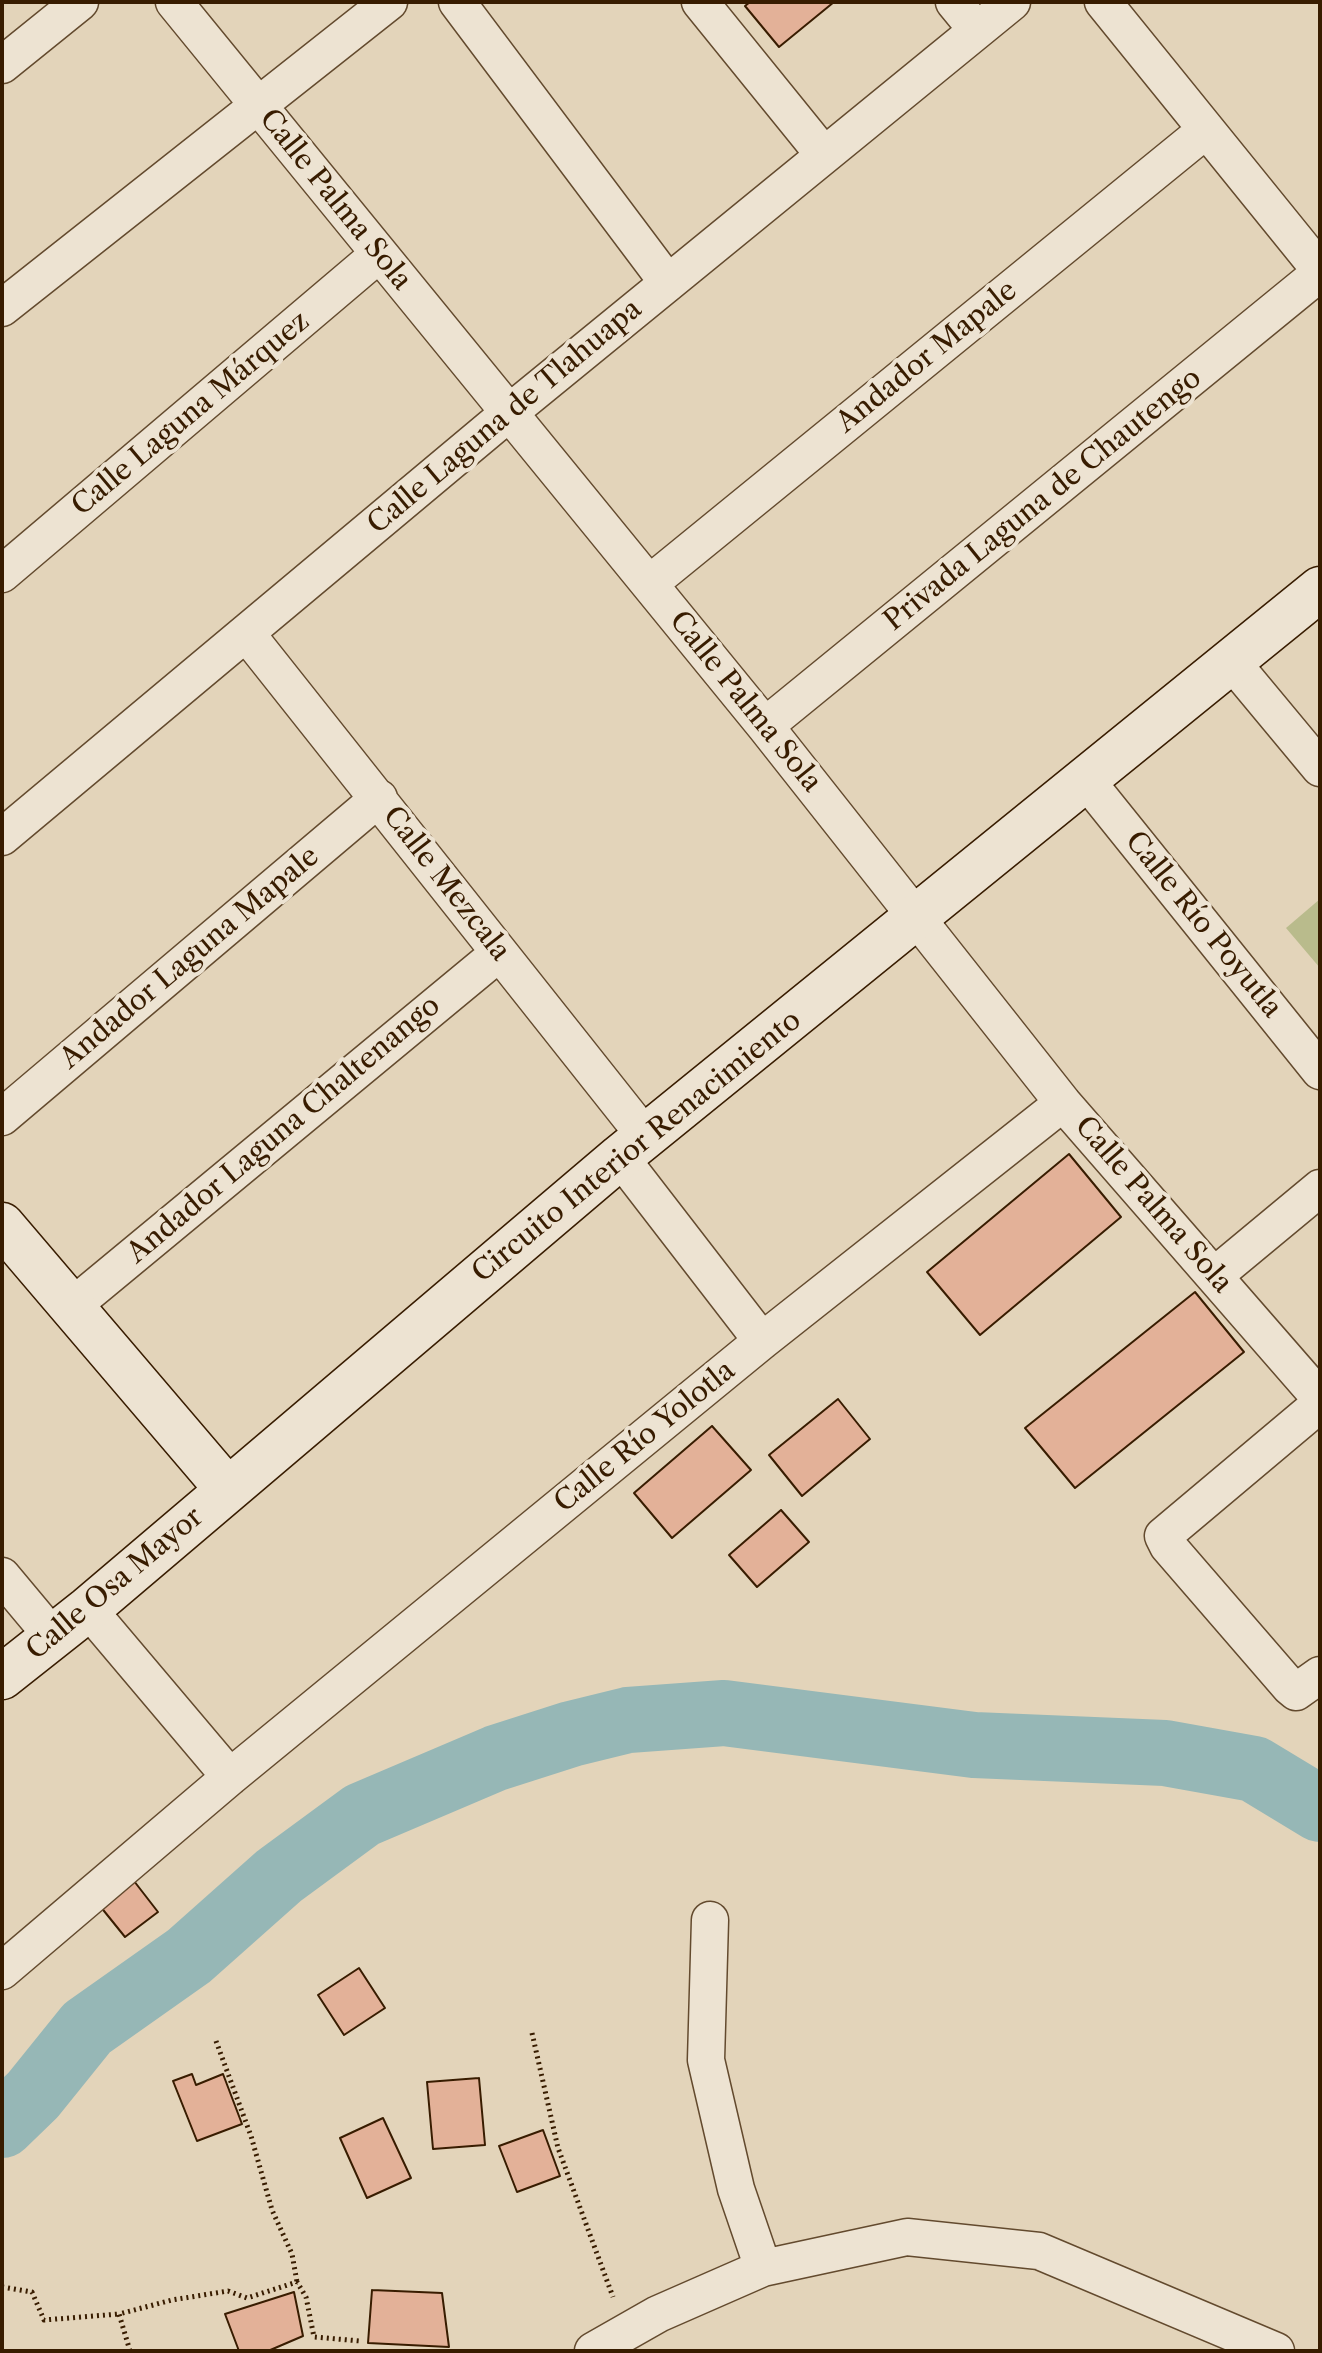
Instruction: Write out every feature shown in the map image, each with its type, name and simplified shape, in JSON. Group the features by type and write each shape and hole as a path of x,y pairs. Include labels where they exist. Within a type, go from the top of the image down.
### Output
{"main road":[{"name":"Circuito Interior Renacimiento","path":"228,1490 632,1147 1320,589"},
{"path":"2,1225 228,1490"},
{"name":"Calle Osa Mayor","path":"2,1677 88,1609 228,1490"}],"street":[{"path":"2,65 80,2"},
{"name":"Calle Palma Sola","path":"174,2 765,726 1063,1103 1320,1398"},
{"path":"2,308 256,104 389,2"},
{"path":"457,2 668,283"},
{"path":"700,2 824,155"},
{"path":"954,2 977,30"},
{"name":"Calle Laguna de Tlahuapa","path":"2,837 510,412 1012,2"},
{"path":"1103,2 1320,272"},
{"name":"Andador Mapale","path":"649,584 1206,130"},
{"name":"Calle Laguna Márquez","path":"2,574 379,254"},
{"name":"Privada Laguna de Chautengo","path":"765,726 1320,272"},
{"name":"Calle Mezcala","path":"246,633 499,953 762,1341"},
{"path":"1231,661 1320,768"},
{"name":"Calle Río Poyutla","path":"1086,780 1320,1071"},
{"name":"Andador Laguna Mapale","path":"2,1117 379,798"},
{"name":"Andador Laguna Chaltenango","path":"70,1308 499,953"},
{"name":"Calle Río Yolotla","path":"2,1971 230,1777 762,1341 1063,1103"},
{"path":"1214,1276 1320,1188"},
{"path":"1308,1683 1168,1546 1163,1536 1320,1404"},
{"path":"2,1576 53,1637"},
{"path":"88,1609 230,1777"},
{"path":"710,1920 706,2060 736,2189 763,2268"},
{"path":"593,2351 632,2329 763,2268 907,2237 1039,2251 1276,2351"}],"path":[{"path":"532,2033 558,2148 612,2295 632,2329"},
{"path":"216,2041 251,2136 272,2210 292,2254 297,2282 306,2297 314,2337 360,2341"},
{"path":"2,2287 32,2292 44,2320 119,2314 172,2300 228,2291 247,2298 297,2282"},
{"path":"119,2314 130,2351"}],"green space":[{"path":"1320,899 1320,968 1286,928"}],"building":[{"path":"750,2 834,2 779,47 745,6"},
{"path":"1069,1154 1121,1217 980,1335 927,1272"},
{"path":"1195,1292 1244,1352 1075,1488 1025,1428"},
{"path":"838,1399 870,1439 802,1496 769,1455"},
{"path":"712,1426 751,1470 672,1538 634,1493"},
{"path":"781,1510 809,1542 757,1587 729,1555"},
{"path":"134,1881 158,1912 125,1937 100,1906"},
{"path":"359,1968 385,2008 344,2035 318,1995"},
{"path":"192,2074 196,2085 223,2074 242,2124 197,2141 173,2081"},
{"path":"479,2078 485,2145 433,2149 427,2082"},
{"path":"383,2118 411,2178 367,2198 340,2138"},
{"path":"543,2130 560,2176 517,2192 499,2146"},
{"path":"372,2290 442,2293 449,2347 368,2343"},
{"path":"294,2292 303,2336 268,2351 239,2351 225,2314"}],"waterway":[{"path":"2,2125 33,2095 87,2028 189,1956 279,1876 362,1815 496,1758 628,1720 724,1713 974,1745 1165,1753 1254,1769 1320,1809"}]}
